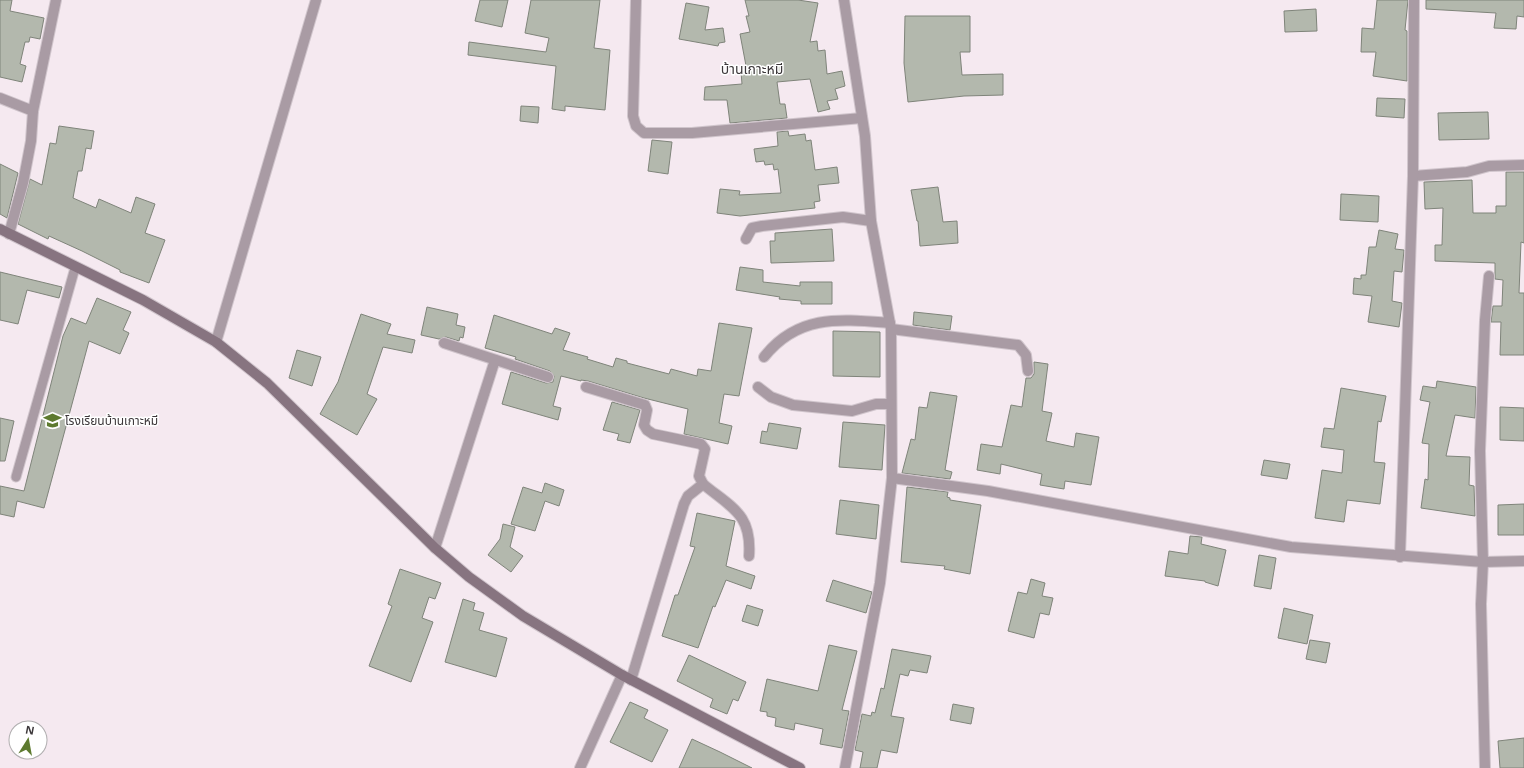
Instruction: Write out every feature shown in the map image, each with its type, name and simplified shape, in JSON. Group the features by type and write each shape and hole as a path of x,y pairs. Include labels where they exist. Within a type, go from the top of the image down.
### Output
{"street":[{"path":"56,0 33,111 31,141 24,183 4,232 143,300 216,342 267,383 435,548 469,577 523,616 627,677 800,768"},
{"path":"216,342 316,0"},
{"path":"636,0 633,116 638,130 644,133 692,133 862,118"},
{"path":"844,0 862,118 871,221 890,326 892,478 880,583 845,768"},
{"path":"1400,557 1413,176 1414,0"},
{"path":"0,98 33,111"},
{"path":"1413,176 1467,172 1490,166 1524,165"},
{"path":"746,239 752,228 762,226 843,217 871,221"},
{"path":"1486,768 1481,604 1483,562 1480,451 1485,320 1489,276"},
{"path":"764,357 785,336 805,326 840,321 890,326 1014,343 1022,348 1026,355 1028,371"},
{"path":"444,344 548,377"},
{"path":"435,548 495,360"},
{"path":"586,387 645,406 648,410 644,425 646,429 653,434 704,446 699,476 703,484 744,520 750,537 749,556"},
{"path":"758,387 771,397 793,405 852,411 876,404 891,404"},
{"path":"892,478 988,491 1291,547 1400,557 1483,562 1524,561"},
{"path":"580,768 627,677 684,504 688,496 703,484"}],"lane":[{"path":"16,477 75,268"}],"building":[{"path":"0,0 12,0 10,11 44,18 40,39 30,37 29,42 25,42 20,64 26,66 22,82 0,77"},
{"path":"480,0 508,0 502,27 475,21"},
{"path":"531,0 600,0 594,48 610,50 605,110 565,106 565,111 552,109 556,66 468,55 469,42 546,52 549,38 525,33"},
{"path":"745,0 798,0 818,3 810,42 817,41 818,51 825,50 827,74 842,71 845,86 835,89 838,99 827,101 830,109 818,112 810,79 777,82 780,104 785,104 787,118 730,123 727,100 704,100 705,87 742,84 741,72 747,71 740,34 750,32 746,16 749,16"},
{"path":"1377,0 1408,0 1405,30 1407,31 1407,81 1373,76 1376,52 1361,52 1362,28 1374,29"},
{"path":"1426,0 1524,0 1524,17 1517,16 1516,29 1494,28 1496,13 1426,9"},
{"path":"686,3 709,7 705,30 723,28 725,42 719,43 718,46 679,39"},
{"path":"1316,9 1317,31 1285,32 1284,11"},
{"path":"905,16 970,16 970,52 960,52 962,75 1003,74 1003,95 964,96 908,102 904,63"},
{"path":"1377,98 1405,99 1404,118 1376,116"},
{"path":"521,106 539,107 538,123 520,121"},
{"path":"1488,112 1489,139 1439,140 1438,113"},
{"path":"59,126 94,131 91,149 86,148 82,171 78,171 73,198 96,208 99,199 131,213 136,197 155,204 145,233 165,240 149,283 120,272 120,270 82,251 49,236 48,239 18,224 30,179 42,185 50,143 56,144"},
{"path":"788,131 789,136 805,134 806,141 811,140 815,170 837,167 839,183 818,185 820,201 814,202 815,208 740,216 717,213 720,189 740,191 739,195 781,193 778,169 774,170 773,164 765,165 764,161 756,162 754,149 778,146 777,132"},
{"path":"652,140 672,142 668,174 648,171"},
{"path":"0,164 18,173 7,218 0,214"},
{"path":"1506,172 1524,172 1524,243 1521,242 1519,293 1524,293 1524,355 1500,355 1501,322 1491,322 1493,306 1502,306 1503,280 1495,279 1495,263 1435,261 1435,245 1442,245 1443,208 1425,209 1424,182 1472,180 1473,213 1496,213 1496,206 1506,206"},
{"path":"938,187 943,222 957,221 958,243 920,246 918,221 911,190"},
{"path":"1341,194 1379,196 1378,222 1340,220"},
{"path":"832,229 834,261 771,263 770,241 775,241 775,233"},
{"path":"1379,230 1398,234 1395,249 1404,250 1402,272 1394,271 1392,301 1402,303 1399,327 1368,322 1372,296 1353,294 1354,278 1361,279 1361,275 1366,275 1369,247 1376,247"},
{"path":"740,267 763,270 763,282 800,286 800,282 832,282 832,304 801,304 801,301 779,299 780,297 736,290"},
{"path":"0,272 62,287 59,298 27,290 18,324 0,320"},
{"path":"97,298 131,312 123,330 129,333 120,354 89,341 44,508 17,501 14,517 0,514 0,486 24,491 63,336 71,318 86,324"},
{"path":"427,307 458,314 456,325 465,327 463,338 460,337 459,341 446,337 439,339 421,335"},
{"path":"914,312 952,316 950,330 913,325"},
{"path":"361,314 391,324 387,334 415,340 412,353 383,347 367,394 377,399 357,435 320,414 338,382"},
{"path":"494,315 552,334 555,328 570,333 563,350 588,357 587,359 613,367 616,358 627,361 627,363 669,374 671,369 697,376 698,369 711,371 719,323 752,328 739,396 724,394 719,423 732,426 728,444 684,434 688,409 644,398 588,381 581,381 561,376 553,406 561,408 558,420 502,404 511,372 546,383 553,382 554,376 550,371 515,359 516,357 485,348"},
{"path":"833,331 880,332 880,377 833,376"},
{"path":"297,350 321,357 312,386 289,378"},
{"path":"1034,362 1048,364 1042,411 1052,413 1046,441 1074,447 1076,433 1099,437 1091,485 1065,481 1064,489 1040,485 1042,474 1001,464 1000,474 977,470 981,444 1002,447 1011,405 1022,407 1026,378 1031,378 1034,374"},
{"path":"1437,381 1476,387 1475,418 1455,415 1446,456 1470,457 1469,485 1474,486 1475,516 1421,508 1425,479 1428,480 1429,444 1422,443 1430,402 1420,400 1423,386 1436,388"},
{"path":"1341,388 1386,396 1381,422 1378,421 1374,462 1385,463 1380,504 1347,500 1344,522 1315,518 1322,470 1342,473 1344,450 1321,447 1324,428 1334,429"},
{"path":"930,392 957,396 945,470 952,472 950,479 902,473 911,439 915,440 919,407 927,408"},
{"path":"612,402 640,410 630,443 617,440 619,434 603,430"},
{"path":"1500,407 1524,408 1524,441 1500,440"},
{"path":"0,418 14,421 5,461 0,461"},
{"path":"843,422 885,425 882,470 839,467"},
{"path":"769,423 801,428 797,449 760,443 762,431 767,432"},
{"path":"1264,460 1290,464 1287,479 1261,475"},
{"path":"545,483 564,490 559,506 545,501 535,531 511,524 523,487 542,493"},
{"path":"907,487 948,492 947,497 950,498 950,500 981,505 970,574 944,569 945,566 901,562"},
{"path":"840,500 879,505 876,539 836,534"},
{"path":"1524,504 1524,535 1498,535 1498,505"},
{"path":"697,513 735,521 726,566 755,576 751,589 726,580 715,607 713,606 698,648 662,636 675,595 678,595 695,547 690,546"},
{"path":"503,524 515,527 510,547 523,556 511,572 488,555 500,539"},
{"path":"1190,536 1202,537 1201,544 1226,550 1218,586 1205,581 1165,576 1169,551 1188,554"},
{"path":"1259,555 1276,558 1271,589 1254,586"},
{"path":"400,569 441,583 435,599 429,597 422,618 433,622 411,682 369,666 392,606 388,604"},
{"path":"1031,579 1045,583 1042,596 1053,598 1049,615 1040,613 1034,638 1008,631 1018,592 1027,594"},
{"path":"833,580 872,592 866,613 826,601"},
{"path":"463,599 475,603 473,610 484,613 479,630 507,638 496,677 445,662"},
{"path":"747,605 763,610 758,626 742,621"},
{"path":"1284,608 1313,615 1307,644 1278,638"},
{"path":"1310,640 1330,643 1326,663 1306,659"},
{"path":"829,645 857,651 842,710 849,711 842,748 820,744 823,729 795,723 794,730 775,726 776,718 767,716 767,712 760,711 767,679 818,691"},
{"path":"892,649 931,656 927,673 910,670 908,676 900,674 891,716 904,718 897,753 881,750 877,768 860,768 863,752 855,750 862,714 871,716 872,712 875,713 881,688 884,689"},
{"path":"689,655 746,682 738,701 733,699 727,714 710,707 713,699 677,681"},
{"path":"630,702 648,710 644,718 668,730 652,762 610,742"},
{"path":"953,704 974,708 971,724 950,720"},
{"path":"1524,738 1524,768 1500,768 1498,741"},
{"path":"692,739 720,752 752,768 679,768"}],"place":[{"name":"โรงเรียนบ้านเกาะหมี","path":"52,420"}],"district":[{"name":"บ้านเกาะหมี","path":"752,68"}]}
